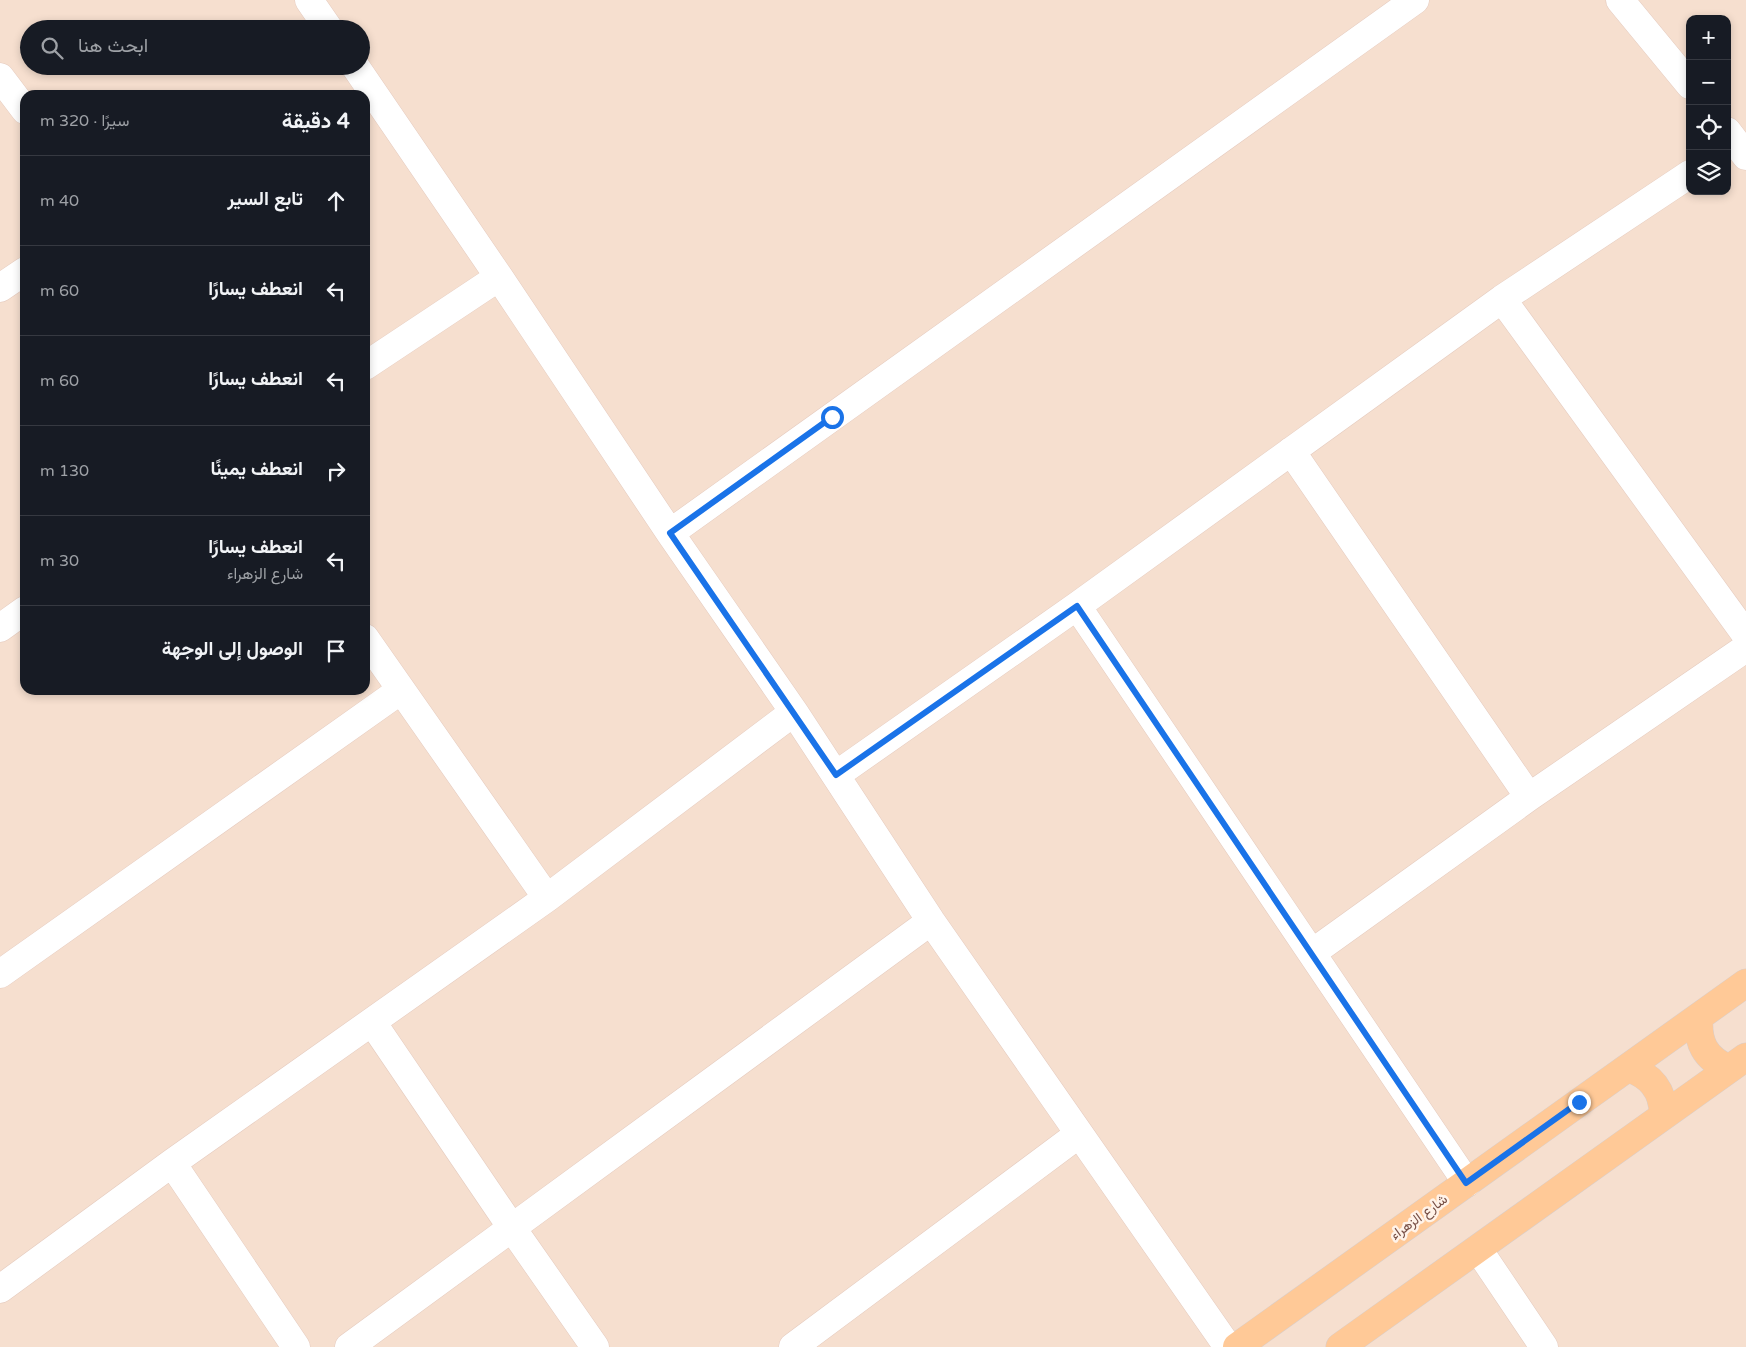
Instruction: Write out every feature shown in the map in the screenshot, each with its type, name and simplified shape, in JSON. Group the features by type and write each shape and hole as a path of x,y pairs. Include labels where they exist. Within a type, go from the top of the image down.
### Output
{"main road":[{"name":"شارع الزهراء","path":"1237,1347 1746,983"},
{"path":"1699,1017 1700,1039 1704,1049 1711,1058 1738,1063"},
{"path":"1340,1347 1738,1063"},
{"path":"1628,1068 1638,1071 1656,1085 1661,1094 1663,1116"}],"street":[{"path":"309,0 323,20"},
{"path":"670,533 1415,0"},
{"path":"1620,0 1686,80"},
{"path":"361,75 670,533 794,712 931,921 1228,1347"},
{"path":"0,77 20,103"},
{"path":"836,775 1077,606 1502,299 1686,177"},
{"path":"0,288 20,274"},
{"path":"370,363 499,277"},
{"path":"1502,299 1746,635"},
{"path":"1291,451 1529,797"},
{"path":"1077,606 1466,1183"},
{"path":"0,628 20,614"},
{"path":"370,645 547,898"},
{"path":"1312,954 1529,797 1746,648"},
{"path":"0,974 401,690"},
{"path":"0,1289 172,1163 547,898 794,712"},
{"path":"349,1347 931,921"},
{"path":"372,1022 595,1347"},
{"path":"793,1347 1079,1134"},
{"path":"172,1163 296,1347"},
{"path":"1478,1249 1544,1347"}],"shaded area":[{"path":"0,0 1746,0 1746,1347 0,1347"}],"route":[{"path":"832,417 670,533 836,775 1077,606 1466,1183 1579,1102"}]}
